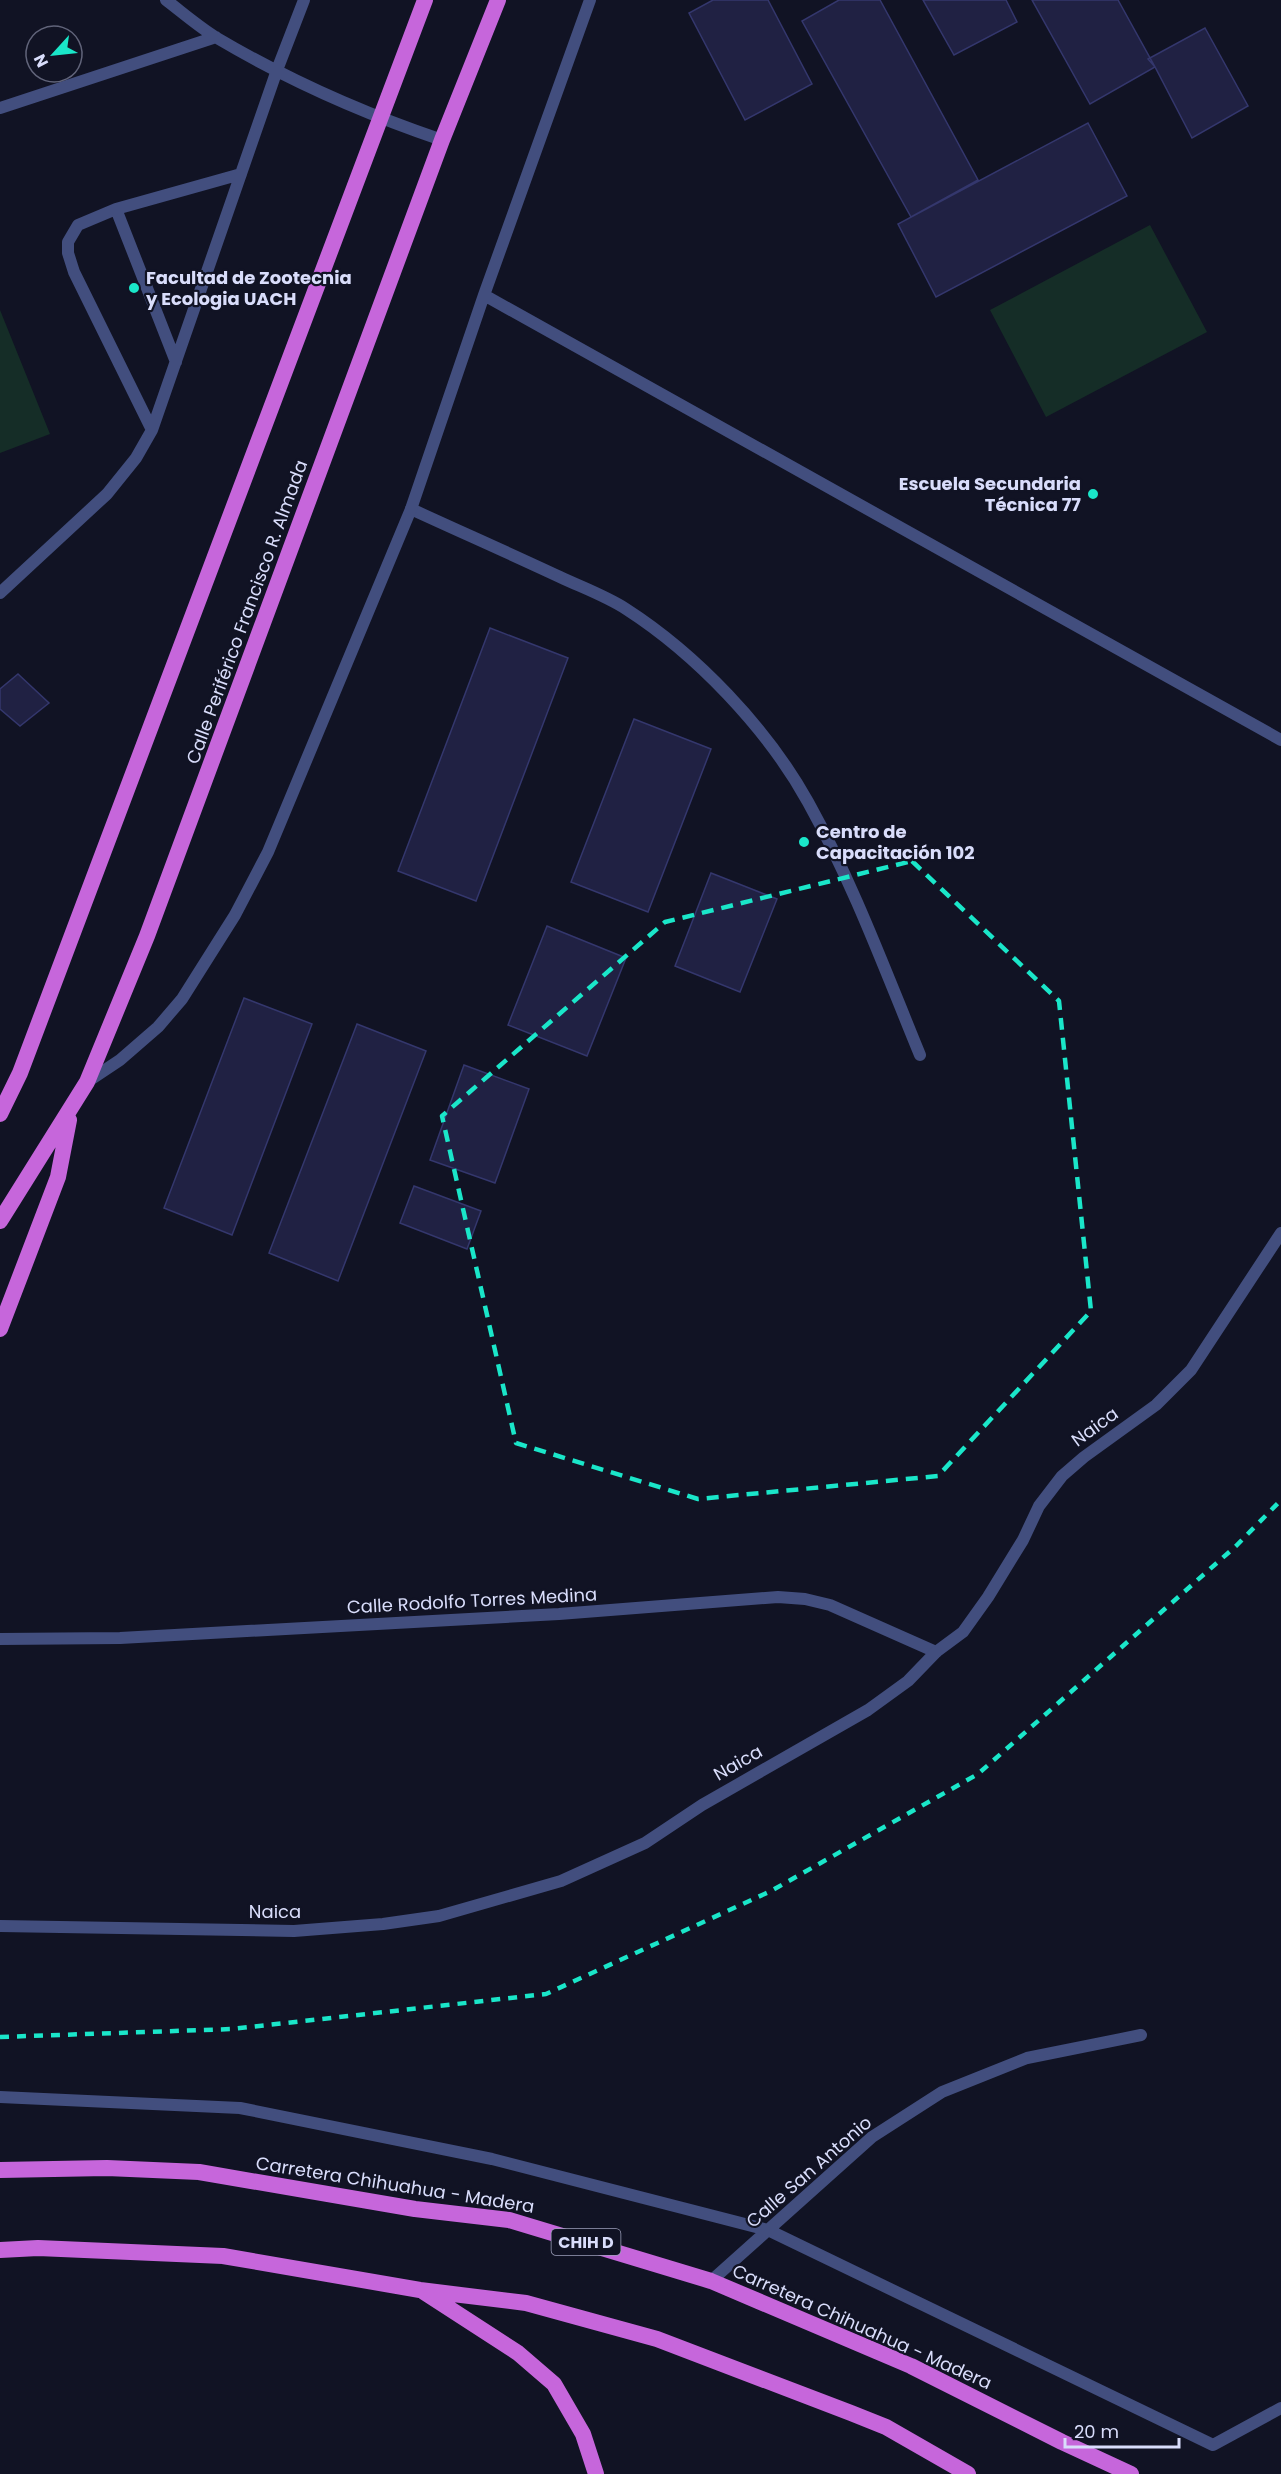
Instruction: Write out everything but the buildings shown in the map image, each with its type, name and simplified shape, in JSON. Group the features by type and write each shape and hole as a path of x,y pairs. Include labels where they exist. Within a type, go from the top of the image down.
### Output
{"highway":[{"path":"0,1114 20,1073 425,0"},
{"name":"Calle Periférico Francisco R. Almada","path":"0,1221 71,1111 87,1082 160,902 442,140 498,0"},
{"path":"0,1329 58,1177 71,1111"},
{"name":"Carretera Chihuahua - Madera","path":"0,2170 107,2168 199,2172 415,2209 509,2220 711,2281 911,2366 1131,2474"},
{"path":"0,2250 38,2248 223,2256 420,2290 526,2303 657,2338 886,2427 968,2474"},
{"path":"420,2290 518,2353 554,2384 583,2434 596,2474"}],"street":[{"path":"166,0 216,37 278,70 380,119 442,140"},
{"path":"0,593 107,494 135,458 152,430 304,0"},
{"path":"87,1082 120,1060 158,1027 182,999 235,915 268,852 298,785 411,509 484,295 590,0"},
{"path":"0,108 216,37"},
{"path":"152,430 74,272 68,253 71,235 78,225 116,209 241,174"},
{"path":"116,209 176,362"},
{"path":"484,295 1281,740"},
{"path":"411,509 624,608 681,650 734,703 774,751 807,800 871,934 920,1055"},
{"name":"Naica","path":"0,1926 294,1931 383,1924 439,1916 561,1881 645,1843 702,1805 868,1710 908,1681 936,1652 963,1632 988,1598 1023,1540 1039,1506 1062,1476 1084,1457 1156,1405 1191,1370 1281,1233"},
{"name":"Calle Rodolfo Torres Medina","path":"0,1639 143,1637 559,1614 778,1597 805,1599 830,1605 936,1652"},
{"name":"Calle San Antonio","path":"711,2281 872,2137 942,2092 1027,2058 1141,2035"},
{"path":"0,2097 240,2108 492,2159 768,2230 1213,2445 1281,2408"}],"highlighted area":[{"path":"912,861 1059,1001 1091,1311 938,1476 698,1499 516,1443 442,1116 665,922"}],"green space":[{"path":"1150,225 1207,332 1046,417 990,310"},
{"path":"0,310 50,434 0,453"}],"railway":[{"path":"0,2037 232,2029 546,1994 771,1891 978,1774 1236,1546 1281,1500"}],"place":[{"name":"Facultad de Zootecnia y Ecologia UACH","path":"134,288"},
{"name":"Escuela Secundaria Técnica 77","path":"1093,494"},
{"name":"Centro de Capacitación 102","path":"804,842"}]}
